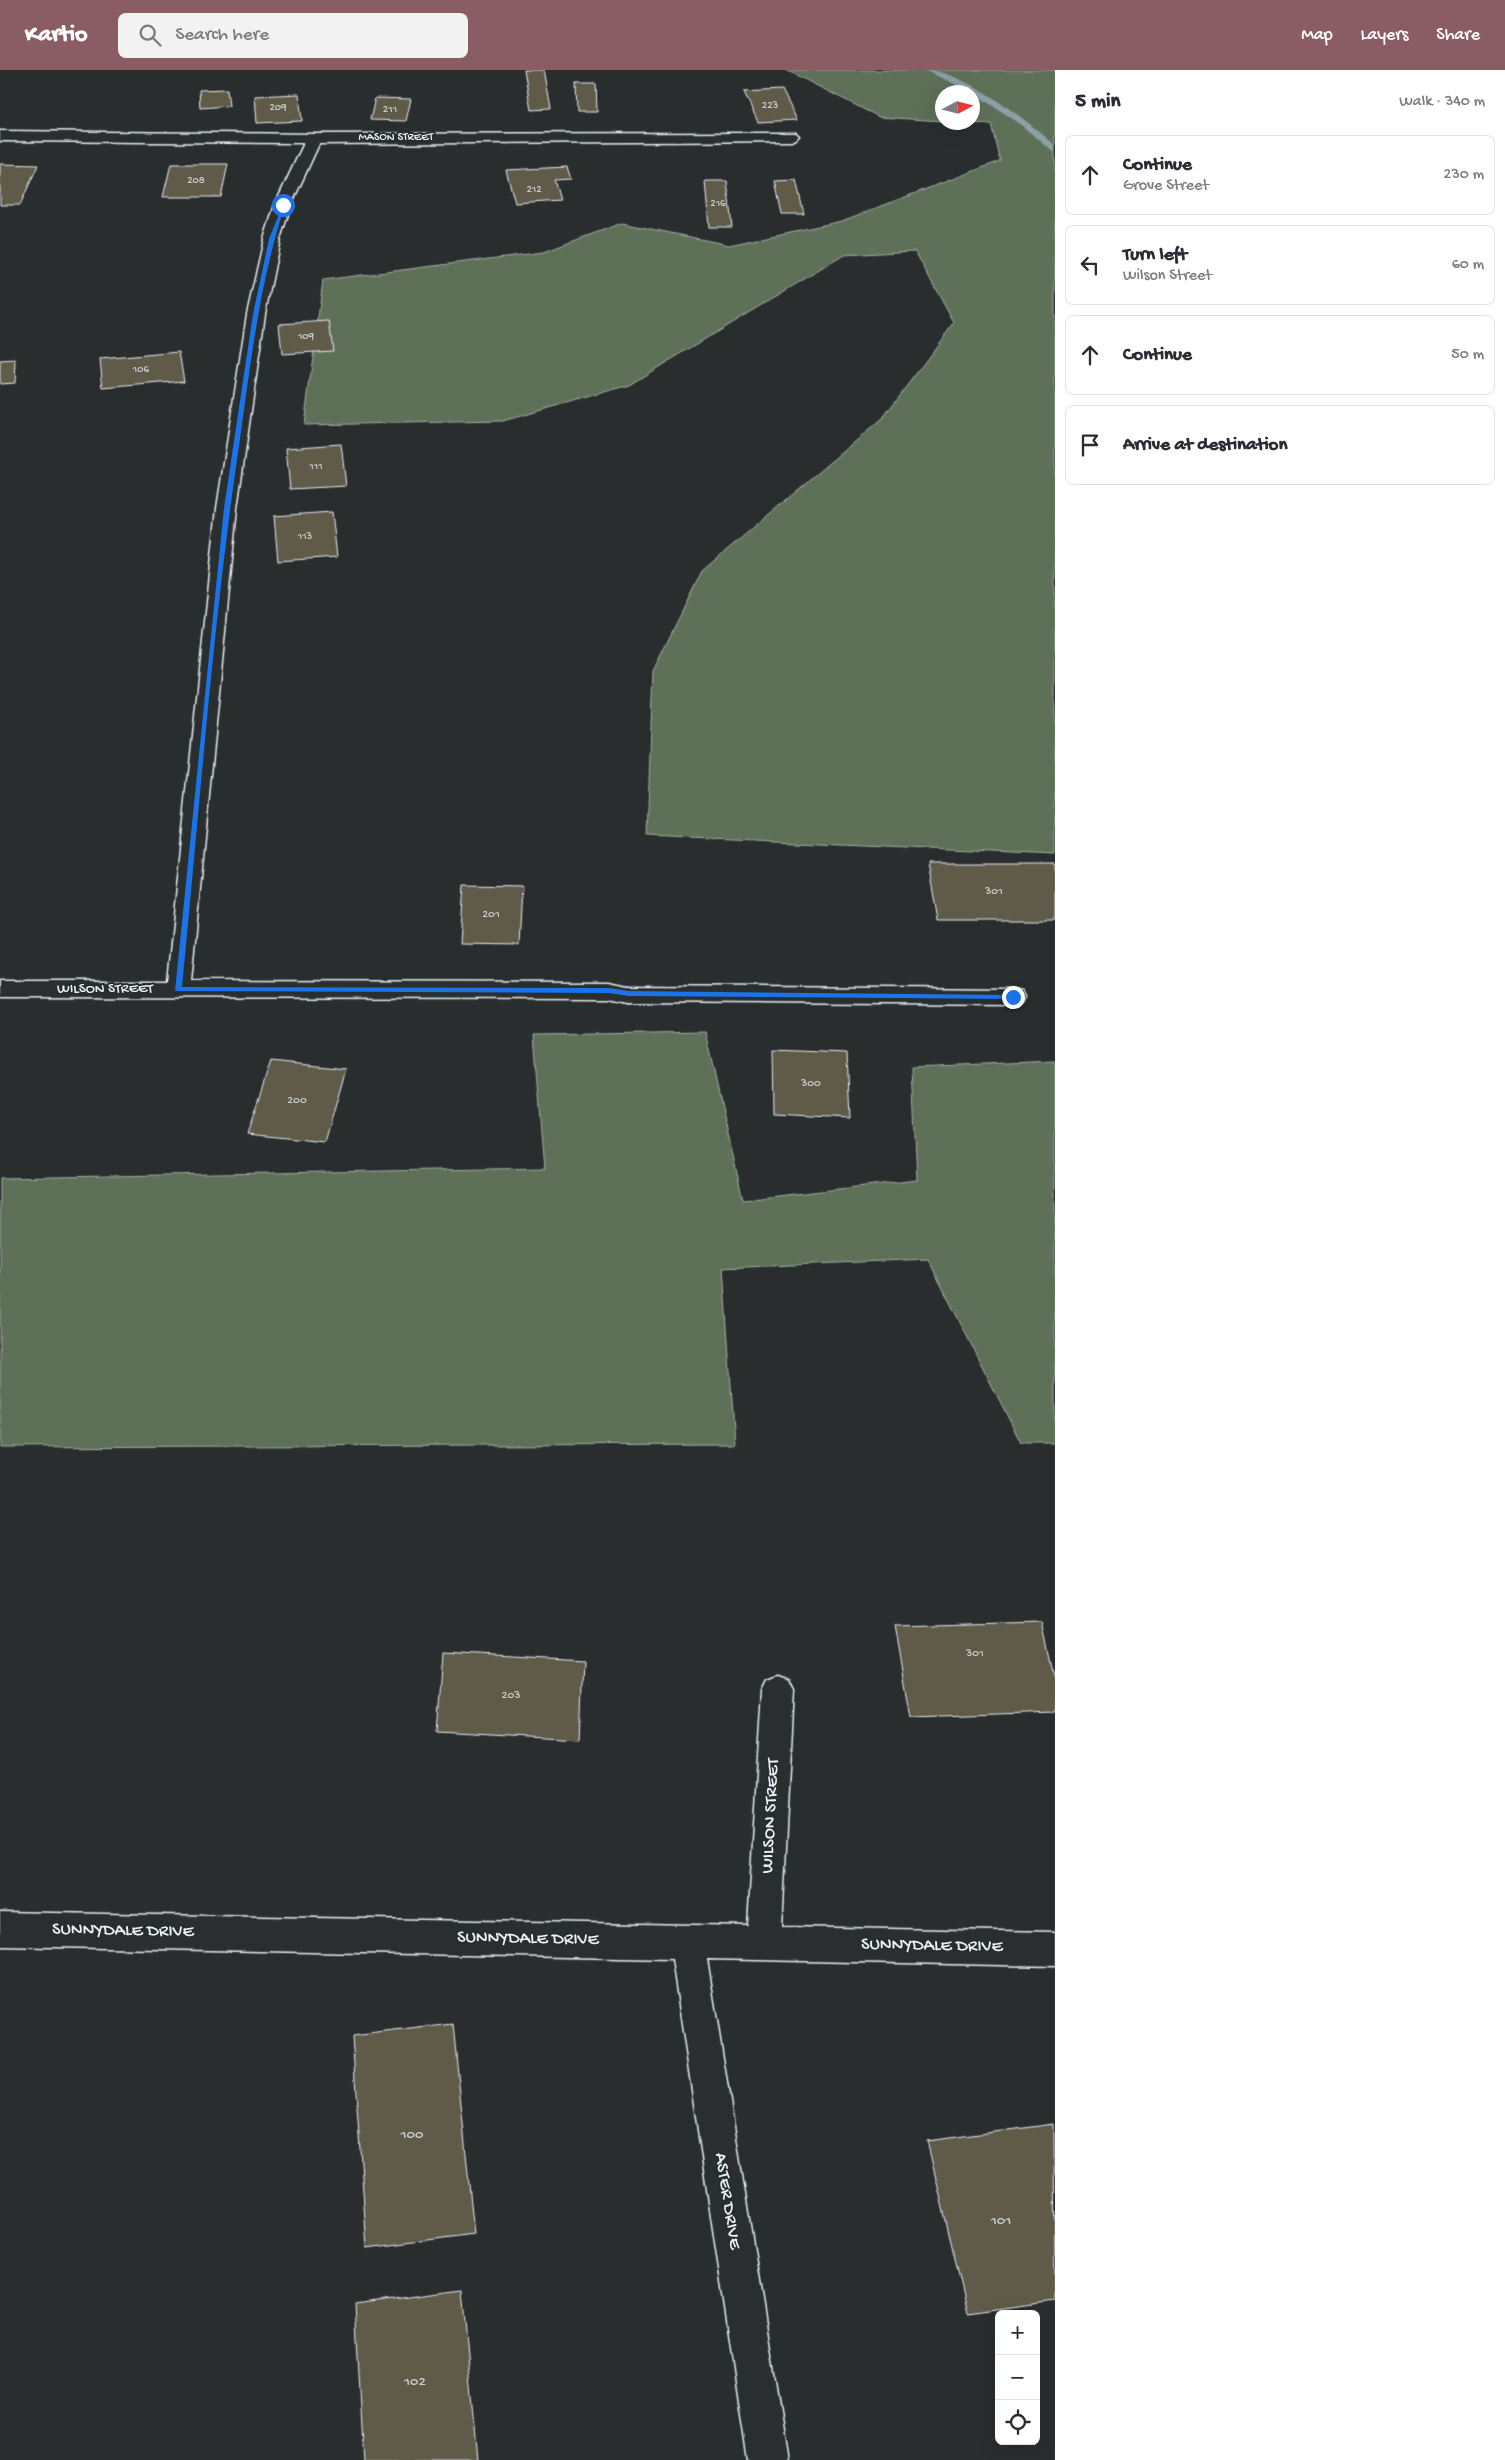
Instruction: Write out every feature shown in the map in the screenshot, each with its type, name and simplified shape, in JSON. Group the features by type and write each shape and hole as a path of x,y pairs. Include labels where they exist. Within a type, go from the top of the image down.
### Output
{"street":[{"name":"MASON STREET","path":"0,136 314,139 791,136"},
{"path":"178,989 227,508 256,314 272,239 283,205 314,139"},
{"name":"WILSON STREET","path":"0,989 609,990 629,994 1013,997"},
{"name":"WILSON STREET","path":"764,1943 778,1689"},
{"name":"SUNNYDALE DRIVE","path":"0,1929 1055,1949"},
{"name":"ASTER DRIVE","path":"687,1941 768,2460"}],"green space":[{"path":"786,70 1055,70 1055,855 647,836 653,671 702,571 882,419 954,323 915,251 844,255 629,385 503,421 304,425 323,280 544,252 622,223 729,245 842,221 1000,161 991,124 980,124 980,85 935,85 935,121 879,117"},
{"path":"705,1032 743,1200 917,1180 912,1067 1055,1061 1055,1443 1021,1443 928,1259 723,1268 735,1444 0,1447 0,1178 545,1168 534,1035"}],"building":[{"path":"524,70 544,70 551,109 531,110"},
{"path":"576,84 596,84 597,112 577,112"},
{"path":"227,89 229,106 200,108 199,90"},
{"path":"782,90 797,120 758,122 744,92"},
{"path":"299,94 302,121 257,123 255,96"},
{"path":"375,98 411,99 406,121 370,120"},
{"path":"0,164 38,165 20,205 0,205"},
{"path":"171,164 228,164 221,197 163,197"},
{"path":"567,167 571,179 554,180 560,200 515,203 506,170"},
{"path":"796,180 804,214 782,214 775,181"},
{"path":"705,181 727,181 732,227 709,227"},
{"path":"329,321 333,351 282,354 279,324"},
{"path":"179,352 184,381 103,388 100,359"},
{"path":"16,360 15,383 0,384 0,361"},
{"path":"341,444 346,486 290,489 286,448"},
{"path":"332,512 337,557 278,561 274,516"},
{"path":"928,864 1055,864 1055,920 938,920"},
{"path":"464,885 522,886 519,945 460,944"},
{"path":"773,1050 847,1053 850,1118 774,1114"},
{"path":"271,1061 346,1069 325,1142 247,1134"},
{"path":"1042,1622 1055,1681 1055,1712 911,1717 895,1626"},
{"path":"443,1653 583,1661 580,1739 437,1731"},
{"path":"453,2024 474,2234 367,2248 352,2036"},
{"path":"1054,2124 1055,2301 968,2313 927,2141"},
{"path":"462,2290 478,2460 364,2460 355,2304"}],"waterway":[{"path":"929,70 984,96 1019,119 1055,150"}],"route":[{"path":"283,205 272,239 256,314 227,508 178,989 609,990 629,994 1013,997"}]}
